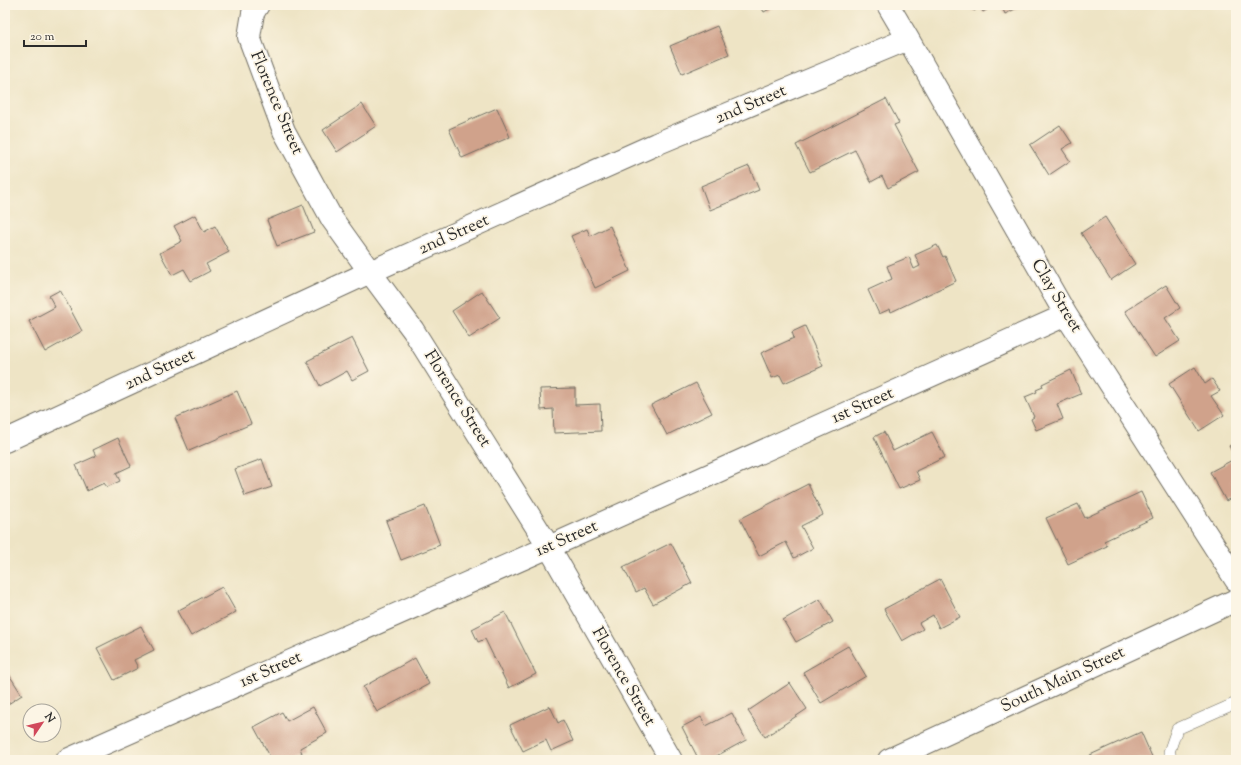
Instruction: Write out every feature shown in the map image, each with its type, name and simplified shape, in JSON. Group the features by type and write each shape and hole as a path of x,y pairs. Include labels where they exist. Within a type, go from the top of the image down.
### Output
{"street":[{"name":"Florence Street","path":"258,5 253,13 248,38 284,131 332,219 413,330 549,547 671,760"},
{"name":"Clay Street","path":"888,5 1066,315 1236,580"},
{"name":"2nd Street","path":"5,441 370,272 656,144 908,39"},
{"name":"1st Street","path":"67,760 549,547 1066,315"},
{"name":"South Main Street","path":"889,760 1236,600"}],"lane":[{"path":"1172,760 1168,752 1177,729 1236,703"}],"building":[{"path":"760,5 777,5 764,12"},
{"path":"971,5 995,5 983,12 980,7 974,11"},
{"path":"1001,5 1023,5 1005,14"},
{"path":"717,26 729,54 682,74 670,46"},
{"path":"886,99 899,123 894,125 919,172 888,188 882,176 871,182 855,150 810,172 796,145"},
{"path":"362,104 376,126 337,152 323,130"},
{"path":"497,108 510,137 462,158 449,129"},
{"path":"1060,125 1072,143 1062,149 1070,161 1049,175 1030,145"},
{"path":"749,166 759,190 710,210 701,186"},
{"path":"303,205 314,232 277,246 267,220"},
{"path":"195,215 204,232 215,226 229,252 206,264 210,271 191,281 184,269 172,275 160,253 182,241 174,226"},
{"path":"1105,217 1135,264 1111,280 1081,233"},
{"path":"610,226 630,271 595,288 571,236 587,229 590,236"},
{"path":"937,245 943,257 945,256 956,281 891,312 890,309 879,314 868,290 892,279 887,266 909,257 914,269 920,266 915,255"},
{"path":"1166,285 1180,308 1165,318 1180,341 1155,357 1125,311"},
{"path":"60,290 82,331 45,352 29,321 55,307 49,296"},
{"path":"482,291 500,318 469,338 452,311"},
{"path":"805,326 823,366 784,383 780,375 772,378 761,353 794,338 792,332"},
{"path":"352,338 369,371 352,380 347,371 320,386 307,361"},
{"path":"1195,367 1205,384 1212,379 1220,391 1211,396 1224,415 1199,431 1169,384"},
{"path":"1071,370 1081,394 1057,404 1063,419 1036,430 1031,419 1034,417 1025,397 1037,392 1036,390 1043,387 1042,384"},
{"path":"696,383 712,413 667,435 651,405"},
{"path":"575,388 575,405 600,404 601,431 554,433 553,409 541,410 540,389"},
{"path":"237,391 251,424 189,451 175,418"},
{"path":"884,432 893,451 932,432 945,457 916,471 920,480 899,489 874,437"},
{"path":"118,438 131,466 116,473 120,481 107,487 104,483 87,491 76,465 96,456 93,450"},
{"path":"1236,442 1236,458 1229,446"},
{"path":"1236,458 1236,495 1226,501 1210,472"},
{"path":"262,459 272,487 245,496 235,469"},
{"path":"808,484 823,515 801,526 813,548 794,558 786,542 759,556 740,519"},
{"path":"1141,492 1153,518 1104,541 1107,546 1068,564 1046,518 1078,504 1085,518"},
{"path":"425,506 440,545 401,560 386,521"},
{"path":"671,543 692,583 653,604 644,588 636,592 623,567"},
{"path":"940,579 960,617 939,628 933,615 919,623 923,629 902,641 884,609"},
{"path":"222,587 236,612 191,636 177,611"},
{"path":"820,599 833,622 796,642 783,620"},
{"path":"505,612 536,674 509,688 485,639 478,642 472,629"},
{"path":"141,626 154,650 134,660 138,668 114,680 97,648"},
{"path":"848,646 866,676 821,703 803,672"},
{"path":"415,658 429,684 377,712 363,687"},
{"path":"8,673 22,695 5,706 5,675"},
{"path":"790,683 807,709 765,737 748,711"},
{"path":"550,706 558,723 563,720 573,741 551,751 546,740 523,751 510,725"},
{"path":"313,707 327,733 300,748 302,753 289,760 272,760 254,727 282,712 287,721"},
{"path":"732,713 746,740 709,760 699,760 682,727 701,717 706,726"},
{"path":"1141,732 1153,759 1092,760 1090,755"}]}
